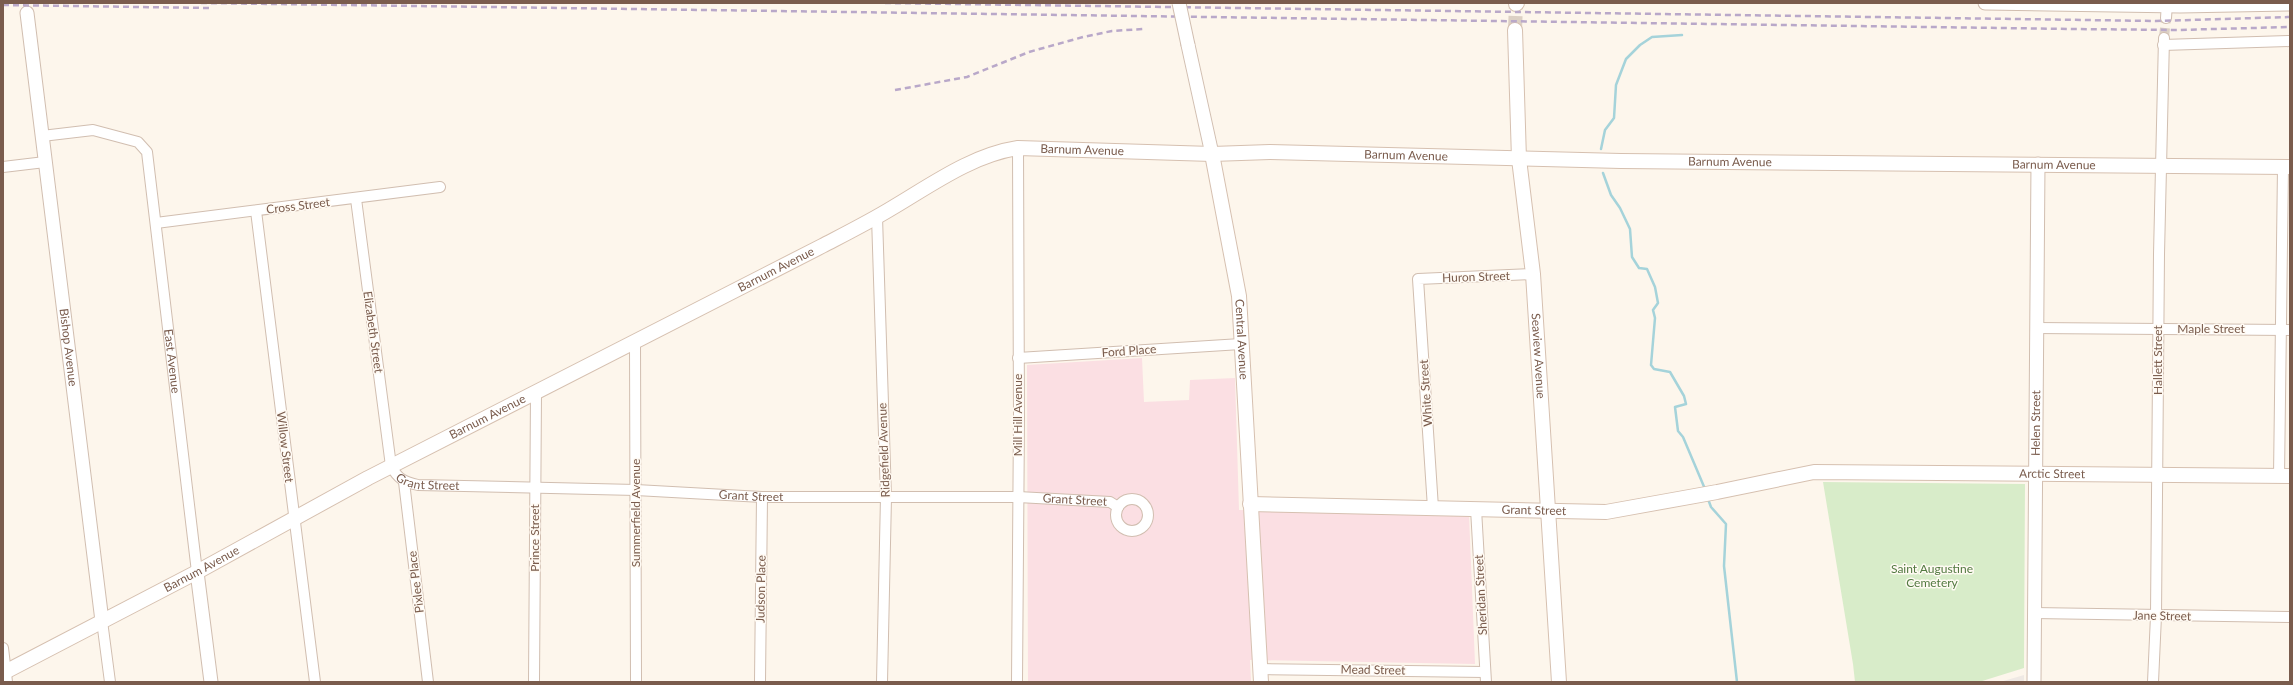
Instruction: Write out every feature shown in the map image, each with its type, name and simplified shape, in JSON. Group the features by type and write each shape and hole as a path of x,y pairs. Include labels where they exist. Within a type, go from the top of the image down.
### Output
{"main road":[{"name":"Seaview Avenue","path":"1515,30 1519,159 1533,274 1559,682"},
{"name":"Barnum Avenue","path":"5,676 102,621 294,520 391,466 635,343 877,217 974,162 993,153 1018,148 1212,154 1270,152 1621,161 2286,167"},
{"name":"Central Avenue","path":"1212,154 1239,296 1261,676"},
{"name":"Grant Street","path":"1250,504 1606,512 1698,496 1814,472"},
{"name":"Arctic Street","path":"1814,472 2285,476"}],"street":[{"name":"Central Avenue","path":"1179,3 1212,154"},
{"path":"1985,3 2167,9 2290,4"},
{"name":"Bishop Avenue","path":"27,13 110,682"},
{"name":"Hallett Street","path":"2153,682 2156,616 2160,166 2164,41 2290,41"},
{"name":"East Avenue","path":"42,136 93,130 114,134 142,145 148,156 211,682"},
{"name":"Mill Hill Avenue","path":"1017,682 1018,148"},
{"path":"3,167 45,162"},
{"name":"Helen Street","path":"2034,682 2038,164"},
{"path":"2285,476 2286,167"},
{"name":"Cross Street","path":"156,223 356,199 440,187"},
{"name":"Elizabeth Street","path":"356,199 391,466"},
{"name":"Willow Street","path":"256,211 315,682"},
{"name":"Ridgefield Avenue","path":"877,217 886,497 882,682"},
{"name":"Huron Street","path":"1418,279 1533,274"},
{"name":"White Street","path":"1418,279 1433,508"},
{"name":"Maple Street","path":"2036,328 2285,330"},
{"name":"Summerfield Avenue","path":"635,343 636,682"},
{"name":"Ford Place","path":"1018,358 1241,344"},
{"name":"Prince Street","path":"534,682 536,393"},
{"name":"Grant Street","path":"391,466 396,475 404,482 418,485 636,490 762,496 1018,498 1110,502 1118,507"},
{"name":"Pixlee Place","path":"404,482 428,682"},
{"name":"Judson Place","path":"760,682 762,496"},
{"name":"Sheridan Street","path":"1476,509 1485,677"},
{"name":"Jane Street","path":"2034,613 2290,617"},
{"path":"3,648 5,676"},
{"name":"Mead Street","path":"1261,676 1485,677"}],"shaded area":[{"path":"1142,358 1144,402 1189,400 1190,380 1235,378 1239,510 1469,514 1475,664 1250,660 1251,682 1028,682 1027,365"},
{"path":"2024,675 2024,682 2000,682"}],"green space":[{"name":"Saint Augustine Cemetery","path":"1823,482 2025,484 2024,668 1979,682 1855,682"}],"waterway":[{"path":"1601,149 1605,130 1614,118 1616,85 1626,59 1640,45 1652,37 1682,35"},
{"path":"1603,173 1611,195 1620,208 1630,229 1632,257 1639,268 1647,269 1655,287 1658,303 1653,310 1655,318 1651,365 1654,369 1670,372 1684,396 1686,404 1675,407 1678,431 1683,437 1705,489"},
{"path":"1708,499 1711,507 1726,524 1724,566 1737,682"}],"tunnel":[{"path":"1515,30 1516,4"},
{"path":"2164,38 2166,18"}],"railway":[{"path":"201,3 2072,29 2177,30 2290,27"},
{"path":"885,3 2156,21 2290,17"},
{"path":"3,5 209,8"},
{"path":"895,90 967,77 1029,52 1083,37 1112,31 1143,29"}]}
